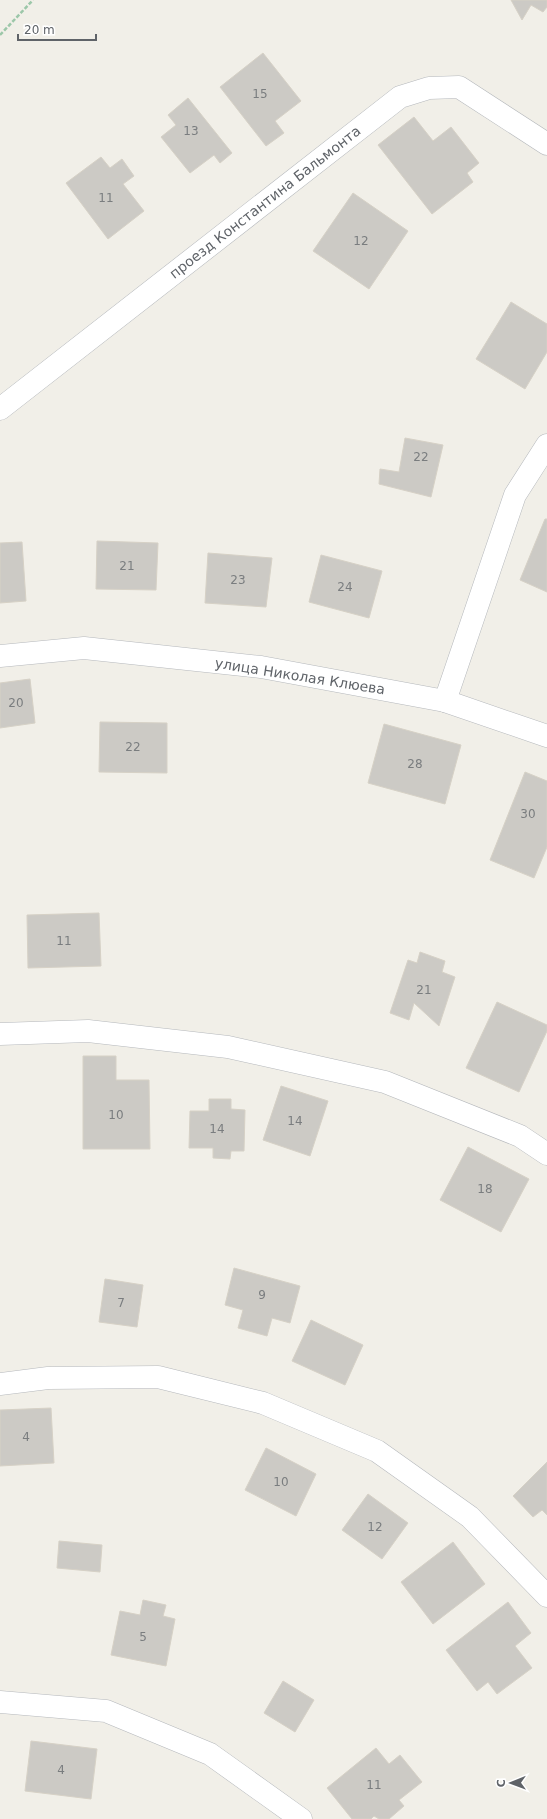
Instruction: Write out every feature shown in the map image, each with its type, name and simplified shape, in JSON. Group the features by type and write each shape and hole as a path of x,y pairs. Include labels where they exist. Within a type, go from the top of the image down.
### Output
{"street":[{"name":"проезд Константина Бальмонта","path":"0,409 400,97 429,88 459,87 547,144"},
{"path":"445,701 515,495 547,445"},
{"name":"улица Николая Клюева","path":"0,656 84,648 260,667 445,701 547,736"},
{"path":"0,1034 88,1031 228,1047 385,1082 520,1136 547,1154"},
{"path":"0,1384 48,1378 158,1378 263,1403 376,1451 470,1517 547,1596"},
{"path":"0,1702 106,1711 210,1754 302,1819"}],"path":[{"path":"0,35 33,0"}],"building":[{"path":"511,0 547,0 547,7 543,12 531,5 522,20"},
{"path":"263,53 301,101 275,121 284,133 266,146 220,87"},
{"path":"188,98 232,153 220,163 214,155 190,173 161,137 176,125 168,115"},
{"path":"414,117 433,141 451,127 479,163 467,173 473,182 432,214 378,145"},
{"path":"101,157 110,168 122,159 134,176 123,184 144,211 108,239 66,183"},
{"path":"353,193 408,231 369,289 313,251"},
{"path":"511,302 547,324 547,352 525,389 476,359"},
{"path":"405,438 443,445 431,497 379,484 380,469 399,472"},
{"path":"545,519 547,519 547,592 520,580"},
{"path":"97,541 158,543 156,590 96,589"},
{"path":"22,542 26,601 0,603 0,543"},
{"path":"208,553 272,558 266,607 205,603"},
{"path":"321,555 382,571 369,618 309,602"},
{"path":"30,679 35,723 0,728 0,683"},
{"path":"100,722 167,723 167,773 99,772"},
{"path":"384,724 461,745 445,804 368,783"},
{"path":"525,772 547,781 547,847 534,878 490,860"},
{"path":"99,913 101,966 28,968 27,915"},
{"path":"420,952 445,961 442,972 455,977 439,1026 414,1003 409,1020 390,1013 408,960 417,963"},
{"path":"497,1002 547,1025 547,1031 519,1092 466,1068"},
{"path":"83,1056 116,1056 116,1080 149,1080 150,1149 83,1149"},
{"path":"281,1086 328,1101 310,1156 263,1140"},
{"path":"209,1099 231,1099 231,1109 245,1110 244,1151 231,1151 230,1159 213,1158 213,1148 189,1148 190,1111 209,1111"},
{"path":"468,1147 529,1179 501,1232 440,1200"},
{"path":"234,1268 300,1286 290,1323 272,1318 267,1336 238,1328 243,1310 225,1305"},
{"path":"105,1279 143,1285 137,1327 99,1322"},
{"path":"311,1320 363,1345 345,1385 292,1361"},
{"path":"51,1408 54,1463 0,1466 0,1410"},
{"path":"266,1448 316,1474 296,1516 245,1490"},
{"path":"547,1462 547,1515 542,1510 533,1517 513,1496"},
{"path":"368,1494 408,1523 382,1559 342,1530"},
{"path":"59,1541 102,1545 100,1572 57,1568"},
{"path":"453,1542 485,1584 433,1624 401,1582"},
{"path":"143,1600 166,1605 163,1616 175,1619 166,1666 111,1655 120,1611 140,1615"},
{"path":"508,1602 531,1633 515,1646 532,1668 497,1694 488,1682 477,1691 446,1650"},
{"path":"283,1681 314,1700 295,1732 264,1713"},
{"path":"31,1741 97,1749 91,1799 25,1791"},
{"path":"376,1748 389,1764 400,1755 422,1782 399,1800 404,1806 389,1819 379,1819 374,1816 371,1819 352,1819 327,1788"}]}
